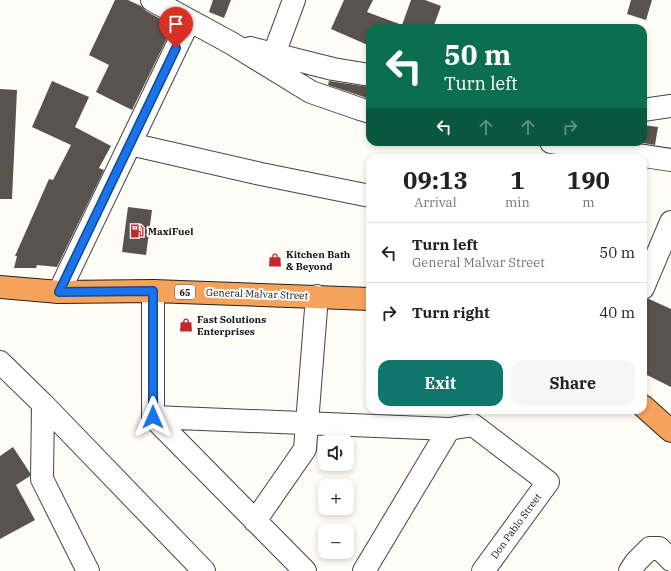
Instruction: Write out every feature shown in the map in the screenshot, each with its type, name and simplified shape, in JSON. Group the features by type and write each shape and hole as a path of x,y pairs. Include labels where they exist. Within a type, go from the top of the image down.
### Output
{"highway":[{"name":"General Malvar Street","path":"0,287 59,292 153,291 366,299"},
{"path":"647,410 671,431"}],"street":[{"path":"152,0 230,43 311,92 366,111"},
{"path":"274,54 294,0"},
{"path":"59,292 189,21"},
{"path":"230,43 333,69 366,74"},
{"path":"647,109 671,106"},
{"path":"130,144 261,174 366,195"},
{"path":"578,146 631,154"},
{"path":"647,156 671,160"},
{"path":"647,271 671,222"},
{"path":"153,291 153,417 305,571"},
{"path":"256,522 305,448 317,296"},
{"path":"0,362 43,404 204,571"},
{"path":"43,404 42,480 88,571"},
{"path":"153,417 449,429 477,418"},
{"name":"Don Pablo Street","path":"477,418 548,482 483,571"},
{"path":"364,571 449,429"},
{"path":"630,571 636,562 650,548 659,548 671,560"}],"building":[{"path":"115,0 128,0 141,6 146,11 173,26 132,110 96,92 109,65 89,55"},
{"path":"213,0 231,0 224,18 209,12"},
{"path":"344,0 373,0 367,12 399,24 366,24 366,44 331,29"},
{"path":"411,0 425,0 441,6 434,24 402,24"},
{"path":"631,0 652,0 646,20 627,14"},
{"path":"52,81 89,97 75,127 111,146 99,168 104,170 57,267 37,265 36,268 14,268 17,256 15,256 49,179 53,180 71,145 32,127"},
{"path":"329,81 366,86 366,98 328,85"},
{"path":"0,89 17,90 12,199 0,199"},
{"path":"647,126 658,127 655,145 647,144"},
{"name":"MaxiFuel","path":"128,207 152,210 146,255 122,252"},
{"path":"647,299 671,309 671,387 647,375"},
{"path":"13,447 30,473 30,476 16,485 35,520 0,539 0,456"}],"place":[{"name":"MaxiFuel","path":"137,231"},
{"name":"Kitchen Bath & Beyond","path":"275,260"},
{"name":"Fast Solutions Enterprises","path":"186,325"}],"route":[{"path":"153,417 153,291 59,292 176,48"}]}
